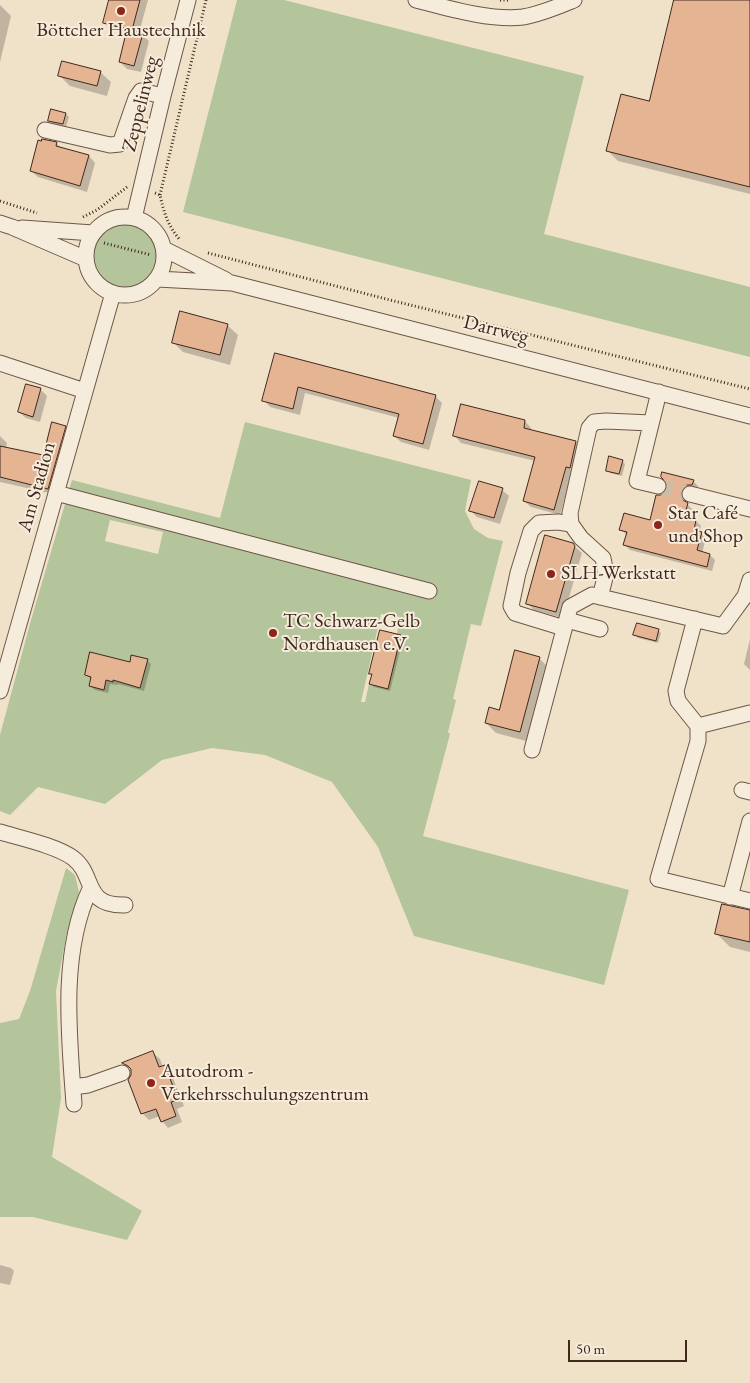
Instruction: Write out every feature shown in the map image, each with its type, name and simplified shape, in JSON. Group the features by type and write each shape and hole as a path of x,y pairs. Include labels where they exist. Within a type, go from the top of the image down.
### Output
{"street":[{"name":"Zeppelinweg","path":"134,218 188,0"},
{"path":"416,0 482,16 521,17 552,10 574,0"},
{"path":"45,130 110,145 120,144 136,98 141,91 163,96"},
{"path":"122,217 134,218 145,222 154,229 160,239 164,254 162,270 157,279 148,288 137,293 125,295 113,293 103,288 94,280 86,259 86,250 91,236 109,220 122,217"},
{"path":"6,225 91,236"},
{"path":"6,225 86,259"},
{"name":"Darrweg","path":"164,254 232,283 750,416"},
{"name":"Darrweg","path":"157,279 232,283"},
{"name":"Am Stadion","path":"0,691 5,653 56,493 113,293"},
{"path":"0,363 85,391"},
{"path":"658,392 637,480 658,486"},
{"path":"600,597 606,574 603,558 581,538 571,524 570,513 589,428 594,422 606,421 651,423"},
{"path":"56,493 429,591"},
{"path":"690,494 750,509"},
{"path":"571,524 558,522 538,523 531,531 518,573 511,606 515,613 565,624 600,628"},
{"path":"532,750 570,608 592,595 723,626 748,597 750,580"},
{"path":"695,619 676,691 678,701 698,726 698,742 658,879 750,901"},
{"path":"698,726 750,713"},
{"path":"730,896 750,821"},
{"path":"0,832 59,850 73,858 84,872 90,889 101,900 116,905 125,905"},
{"path":"74,1104 71,1059 70,960 82,904 90,889"},
{"path":"73,1087 88,1085 122,1073"}],"path":[{"path":"185,245 172,230 165,216 160,195 206,0"},
{"path":"500,0 508,0"},
{"path":"79,218 97,210 126,187 160,195"},
{"path":"0,201 43,215"},
{"path":"91,236 164,254"},
{"path":"207,252 750,390"}],"green space":[{"path":"237,0 284,0 584,76 544,234 750,287 750,357 183,212"},
{"path":"126,223 139,226 149,233 156,243 159,256 156,269 149,279 139,286 126,289 113,286 103,279 96,269 93,256 96,243 103,233 113,226"},
{"path":"245,422 471,480 465,511 474,529 488,538 503,541 481,626 471,624 453,699 456,700 448,732 450,734 423,836 629,890 604,985 414,936 378,847 332,782 265,755 212,748 162,760 105,804 38,787 10,815 0,811 0,735 72,480 220,518","holes":["110,520 163,532 158,554 105,541","381,614 400,617 397,634 401,635 387,688 369,684 365,702 361,702"]},
{"path":"66,868 75,875 79,892 66,937 56,991 61,1098 52,1157 142,1211 127,1240 33,1217 0,1217 0,1023 19,1019 30,991"}],"building":[{"path":"109,0 140,0 132,30 143,33 134,66 119,62 127,29 103,23"},
{"path":"674,0 750,0 750,187 606,151 621,94 649,101"},
{"path":"62,61 101,71 97,86 58,76"},
{"path":"51,109 66,113 63,124 48,121"},
{"path":"42,139 57,142 56,146 89,155 80,186 30,171 38,140 41,141"},
{"path":"180,311 228,324 220,355 172,343"},
{"path":"275,353 436,395 423,444 393,436 399,414 298,387 293,409 262,401"},
{"path":"26,384 41,388 33,417 18,412"},
{"path":"461,404 525,420 524,428 576,441 570,468 566,467 554,510 523,501 535,457 453,436"},
{"path":"52,422 66,426 48,489 0,477 0,446 43,455"},
{"path":"609,456 623,460 619,474 606,471"},
{"path":"662,472 694,480 692,485 687,485 683,488 681,496 688,503 684,517 696,520 694,530 702,532 697,550 710,554 707,567 623,545 627,532 619,530 624,513 650,520 656,495 661,495 667,489 667,483 661,477"},
{"path":"479,481 503,488 494,518 469,511"},
{"name":"SLH-Werkstatt","path":"545,535 573,543 575,546 556,612 526,604"},
{"path":"637,623 659,629 656,641 633,635"},
{"path":"380,630 401,635 388,689 369,684 372,674 369,674"},
{"path":"515,650 540,657 520,732 485,723 489,707 499,710"},
{"path":"90,652 130,662 131,655 148,659 140,688 113,680 113,682 106,680 104,690 89,686 91,677 85,675"},
{"path":"722,904 750,910 750,942 715,934"},
{"name":"Autodrom - Verkehrsschulungszentrum","path":"153,1051 159,1067 165,1065 178,1100 171,1102 176,1116 161,1122 156,1109 141,1114 128,1080 131,1075 131,1069 122,1063"}],"tunnel":[{"path":"658,486 690,494"}],"place":[{"name":"Böttcher Haustechnik","path":"121,11"},
{"name":"Star Café und Shop","path":"658,525"},
{"name":"SLH-Werkstatt","path":"551,574"},
{"name":"TC Schwarz-Gelb Nordhausen e.V.","path":"273,633"},
{"name":"Autodrom - Verkehrsschulungszentrum","path":"151,1083"}]}
